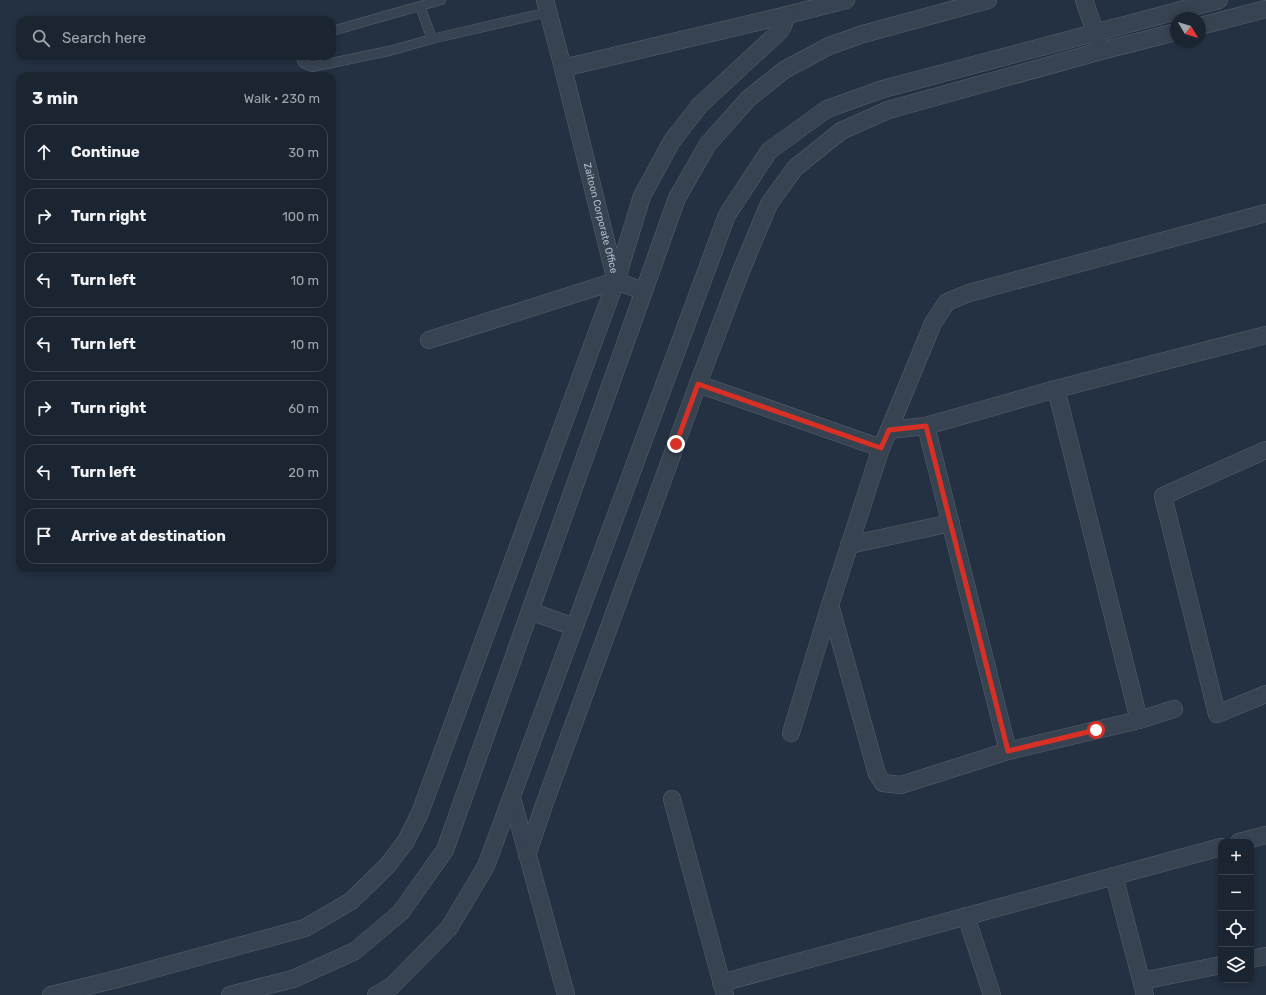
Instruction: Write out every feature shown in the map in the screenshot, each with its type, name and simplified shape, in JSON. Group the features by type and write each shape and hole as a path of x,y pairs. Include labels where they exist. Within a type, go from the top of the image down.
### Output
{"street":[{"path":"563,68 846,0"},
{"path":"230,995 293,979 355,951 401,912 445,850 677,198 708,144 748,98 784,70 829,46 863,34 988,0"},
{"path":"1084,0 1101,51"},
{"path":"376,995 392,986 449,928 486,866 726,215 769,152 827,109 883,90 1219,0"},
{"name":"Zaitoon Corporate Office","path":"429,340 616,281 546,6"},
{"path":"1206,25 1266,10"},
{"path":"51,995 305,928 351,901 388,866 406,841 420,813 616,281 642,196 672,141 700,105 779,32 787,15"},
{"path":"527,855 546,797 738,278 769,204 795,168 841,131 888,110 1170,34"},
{"path":"791,733 830,605 881,448 933,323 947,302 969,293 1266,213"},
{"path":"616,281 643,291"},
{"path":"889,430 926,426 1056,389 1266,335"},
{"path":"698,384 881,448"},
{"path":"1056,389 1139,720"},
{"path":"926,426 1008,751"},
{"path":"1266,450 1162,496 1217,714 1266,694"},
{"path":"849,545 951,523"},
{"path":"830,605 877,774 883,783 901,785 1008,751 1139,720 1174,709"},
{"path":"530,611 574,627"},
{"path":"512,798 566,995"},
{"path":"672,798 723,989 966,916 1218,848"},
{"path":"1251,839 1266,835"},
{"path":"1114,876 1143,988 1218,966"},
{"path":"966,916 992,995"},
{"path":"1254,958 1266,956"}],"lane":[{"path":"336,29 441,0"},
{"path":"420,6 432,39"},
{"name":"Zaitoon Corporate Office","path":"302,60 304,63 312,67 389,51 546,6"}],"route":[{"path":"676,444 698,384 881,448 889,430 926,426 1008,751 1096,730"}]}
